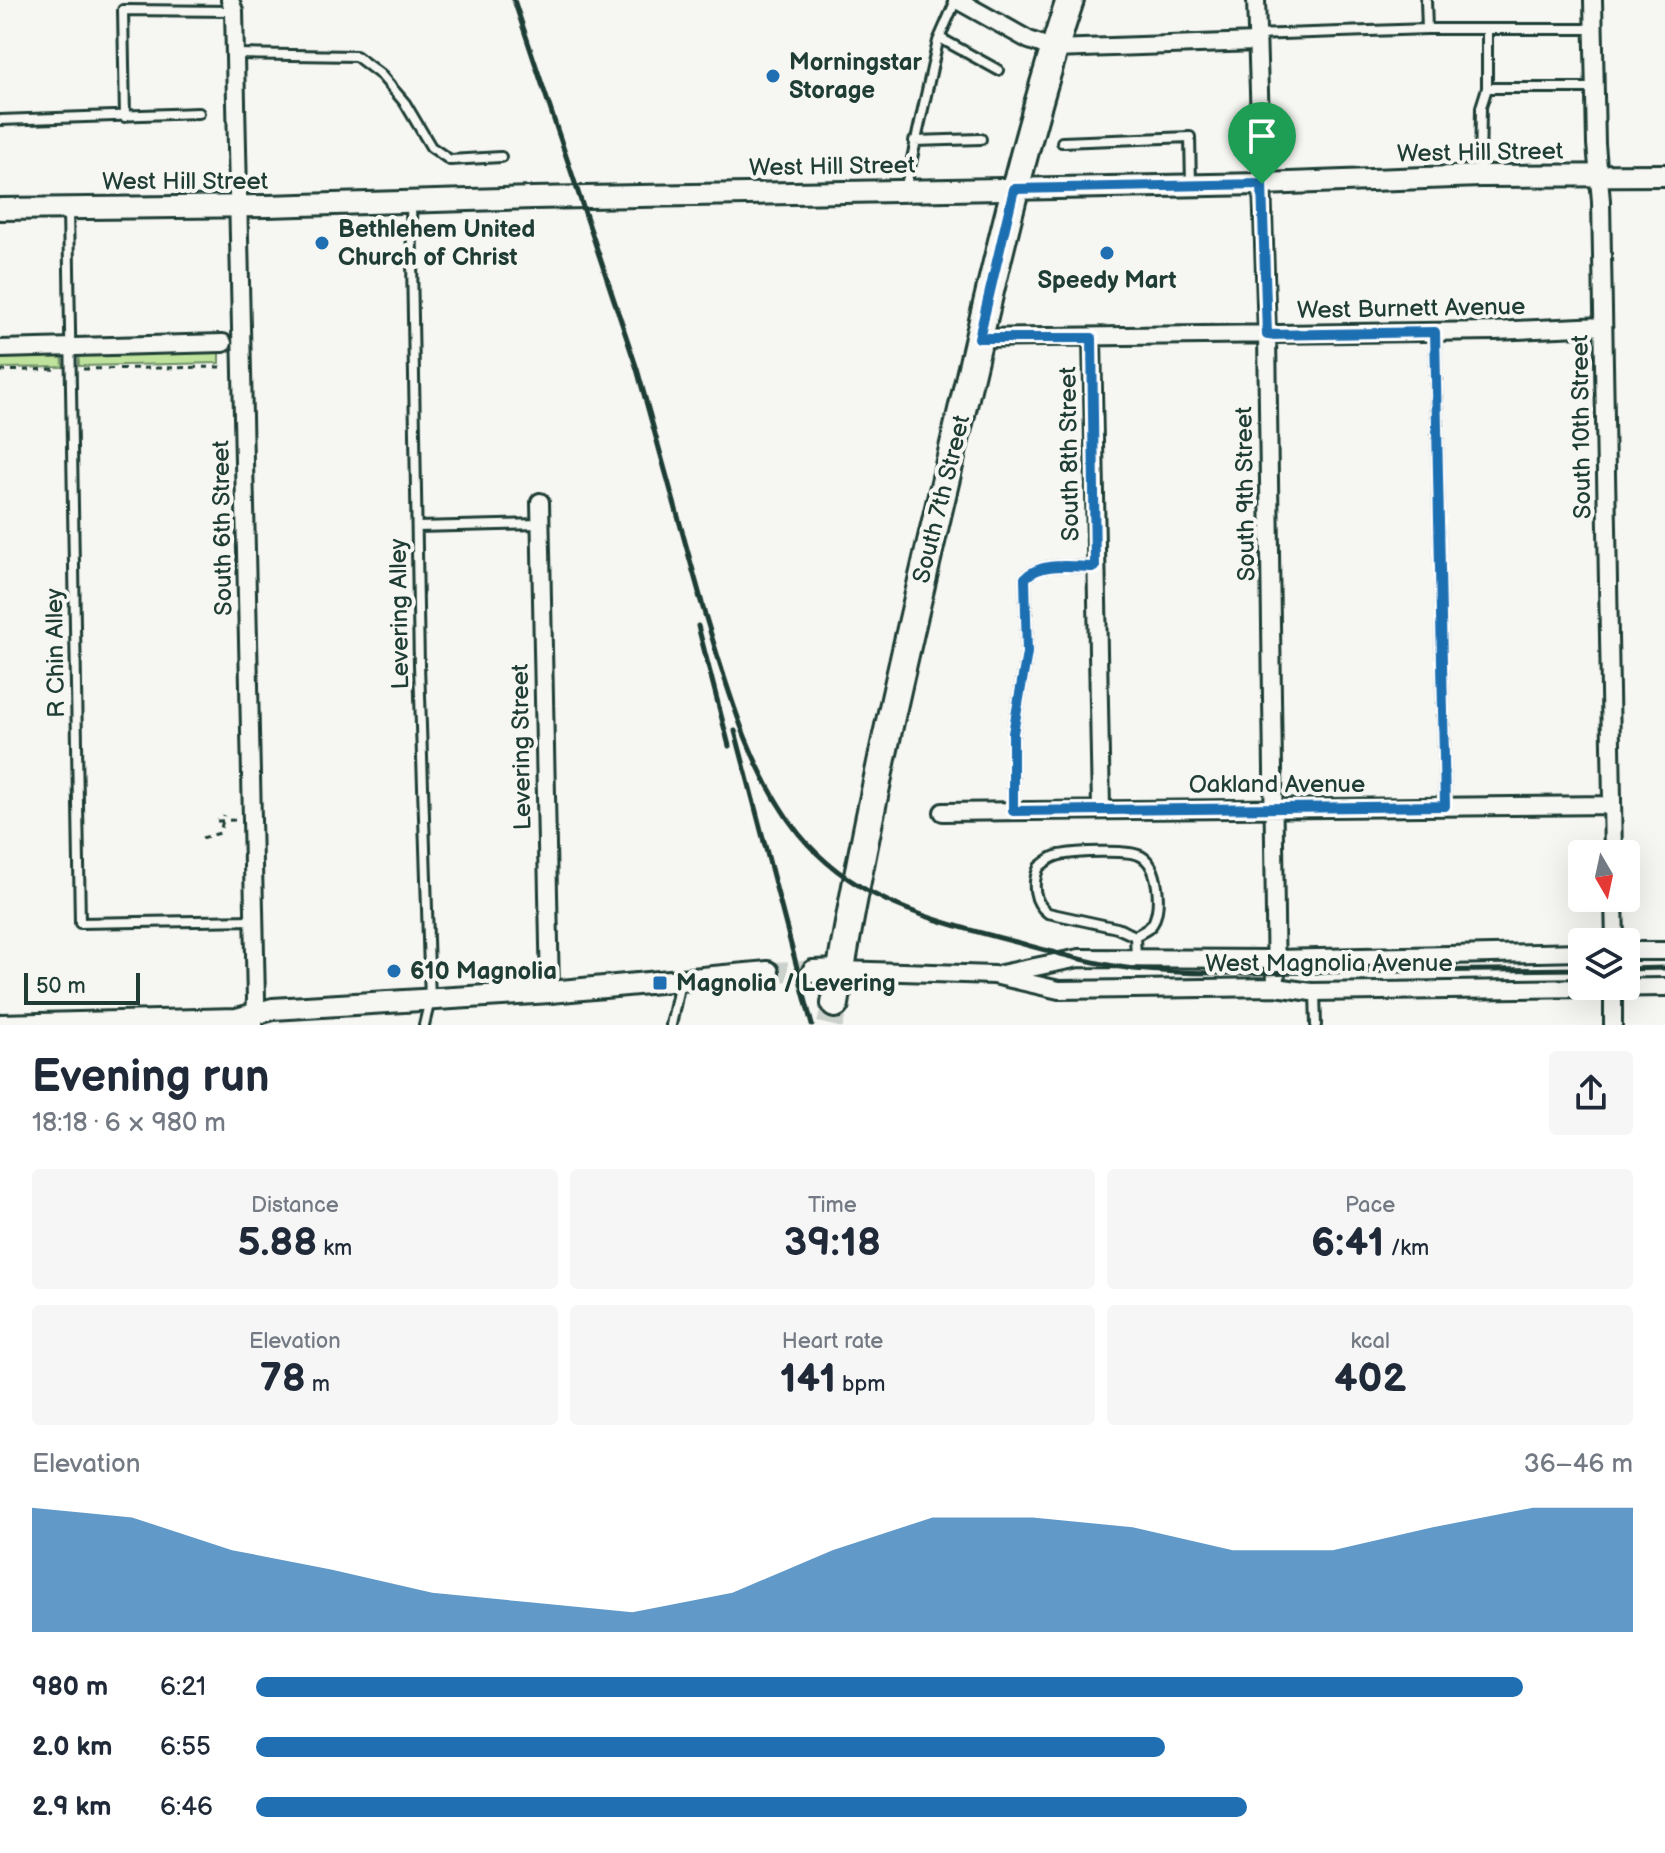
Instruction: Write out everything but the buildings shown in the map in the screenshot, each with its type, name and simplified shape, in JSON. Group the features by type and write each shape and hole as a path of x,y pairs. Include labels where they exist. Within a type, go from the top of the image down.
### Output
{"main road":[{"name":"South 7th Street","path":"835,1004 870,814 911,622 1014,189 1070,0"}],"street":[{"path":"956,0 1029,40 1054,49 1256,39"},
{"name":"South 9th Street","path":"1256,0 1267,335 1276,987"},
{"name":"South 10th Street","path":"1593,0 1613,840"},
{"name":"South 6th Street","path":"235,4 255,1019"},
{"name":"West Hill Street","path":"0,209 1262,184 1480,176 1665,175"},
{"name":"West Burnett Avenue","path":"979,338 1435,332 1603,326"},
{"name":"South 8th Street","path":"1092,338 1101,809"},
{"path":"0,349 223,343"},
{"name":"Levering Street","path":"540,502 550,992"},
{"name":"Oakland Avenue","path":"943,812 1612,805"},
{"path":"1640,951 1665,951"},
{"name":"West Magnolia Avenue","path":"994,975 1079,958 1275,959 1568,952"},
{"name":"West Magnolia Avenue","path":"813,971 994,975 1059,990 1276,987 1315,992 1568,989"},
{"path":"0,1025 255,1019 273,1009 550,992 768,972"},
{"name":"West Magnolia Avenue","path":"1640,987 1665,987"},
{"path":"1613,1000 1613,1025"}],"lane":[{"path":"904,191 940,38 956,0"},
{"path":"1426,0 1427,29"},
{"path":"125,117 123,5 235,4"},
{"path":"1256,39 1427,29 1594,29"},
{"path":"1480,176 1481,107 1487,88 1487,31"},
{"path":"940,38 998,70"},
{"path":"235,54 356,56 381,75 405,103 431,147 450,160 501,157"},
{"path":"1487,88 1595,88"},
{"path":"0,120 199,113"},
{"path":"1062,142 1190,137 1191,185"},
{"path":"914,141 981,139"},
{"name":"Levering Alley","path":"411,201 430,1000 424,1025"},
{"name":"R Chin Alley","path":"68,207 80,923 254,920"},
{"path":"1435,332 1445,806"},
{"path":"417,527 541,524"},
{"path":"1013,811 1013,733 1027,653 1025,578 1034,570 1095,567"},
{"path":"1129,853 1142,857 1155,876 1157,902 1154,921 1149,929 1135,936 1117,928 1048,913 1042,909 1034,887 1039,867 1059,855 1129,853"},
{"path":"1135,936 1136,959"},
{"path":"671,1025 680,981"},
{"path":"1315,992 1316,1025"}],"path":[{"path":"0,371 223,367"},
{"path":"202,838 220,833 224,815"},
{"path":"217,821 236,820"}],"green space":[{"path":"219,346 219,363 79,366 78,349"},
{"path":"62,350 63,367 0,368 0,351"}],"tunnel":[{"path":"768,972 813,971"},
{"path":"830,1025 835,1004"}],"railway":[{"path":"514,0 637,369 702,603"},
{"path":"699,595 738,719 781,808 819,855 840,873 887,901 965,929 1063,955 1134,969 1225,973 1568,969"},
{"path":"698,626 729,746"},
{"path":"735,731 812,1025"},
{"path":"1640,969 1665,968"}],"place":[{"name":"Morningstar Storage","path":"773,76"},
{"name":"Bethlehem United Church of Christ","path":"322,243"},
{"name":"Speedy Mart","path":"1107,253"},
{"name":"610 Magnolia","path":"394,971"},
{"name":"Magnolia / Levering","path":"660,983"}],"route":[{"path":"1262,184 1267,335 1435,332 1445,806 1013,811 1013,733 1027,653 1025,578 1034,570 1095,567 1092,338 979,338 1014,189 1262,184"}]}
